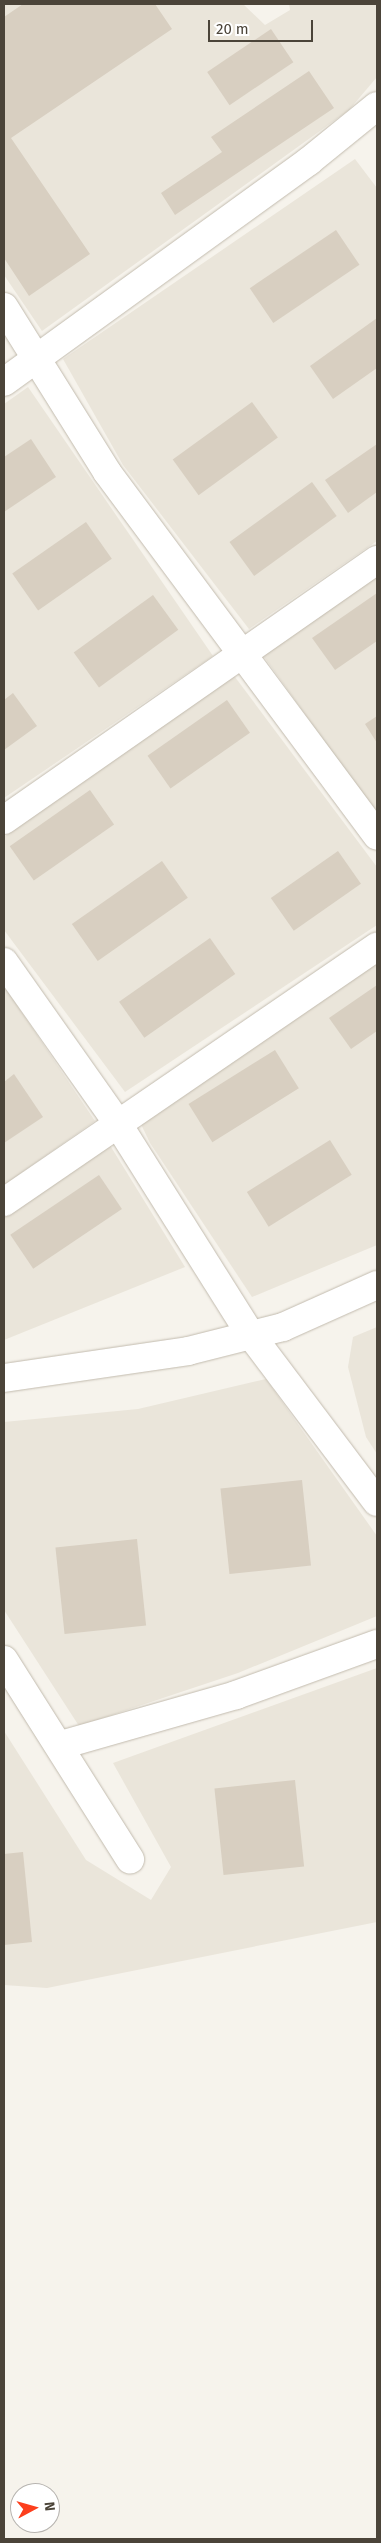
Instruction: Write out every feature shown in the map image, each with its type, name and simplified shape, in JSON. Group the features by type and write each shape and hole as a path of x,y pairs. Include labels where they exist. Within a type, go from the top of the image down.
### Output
{"street":[{"path":"4,382 309,161 377,106"},
{"path":"4,307 107,472 377,836"},
{"path":"4,820 377,560"},
{"path":"4,1202 116,1121 377,946"},
{"path":"4,962 116,1121 251,1335 377,1502"},
{"path":"4,1378 188,1351 283,1326 377,1286"},
{"path":"61,1745 236,1695 377,1644"},
{"path":"4,1660 61,1745 130,1859"}],"shaded area":[{"path":"4,4 243,4 265,25 290,10 289,4 377,4 377,77 349,110 42,331 4,275"},
{"path":"355,159 377,188 377,541 249,629 123,465 63,359"},
{"path":"28,387 213,656 4,798 4,404"},
{"path":"377,575 377,815 262,654"},
{"path":"232,673 377,867 377,925 125,1092 4,930 4,837"},
{"path":"377,959 377,1245 252,1297 150,1143 138,1118"},
{"path":"4,986 95,1121 4,1185"},
{"path":"108,1142 185,1267 4,1340 4,1215"},
{"path":"377,1327 377,1454 366,1437 348,1367 353,1337"},
{"path":"266,1379 377,1536 377,1616 238,1673 79,1726 4,1610 4,1422 138,1409"},
{"path":"377,1668 377,1922 47,1988 4,1985 4,1731 86,1860 151,1900 171,1867 113,1763"}],"building":[{"path":"23,4 155,4 172,29 11,138 90,254 29,296 4,258 4,17"},
{"path":"271,29 293,62 230,105 207,72"},
{"path":"309,71 334,108 175,215 161,193 222,152 211,137"},
{"path":"336,230 359,265 273,323 250,288"},
{"path":"377,318 377,368 333,399 310,366"},
{"path":"252,402 278,438 199,495 173,460"},
{"path":"31,439 56,477 4,512 4,457"},
{"path":"377,444 377,492 348,513 325,480"},
{"path":"312,482 337,516 254,576 229,542"},
{"path":"86,522 112,559 38,610 12,574"},
{"path":"377,593 377,641 335,670 312,638"},
{"path":"153,595 178,630 99,687 74,653"},
{"path":"13,693 37,726 4,750 4,700"},
{"path":"227,700 250,733 170,788 148,756"},
{"path":"377,716 377,743 365,724"},
{"path":"90,790 114,824 34,881 10,846"},
{"path":"338,851 361,884 294,931 271,898"},
{"path":"162,861 188,898 98,961 72,924"},
{"path":"210,938 235,974 144,1038 119,1002"},
{"path":"377,985 377,1031 351,1049 329,1018"},
{"path":"275,1050 299,1088 212,1142 188,1104"},
{"path":"14,1074 43,1117 4,1143 4,1082"},
{"path":"330,1140 352,1175 269,1227 247,1192"},
{"path":"99,1175 122,1209 33,1269 10,1235"},
{"path":"302,1480 311,1566 229,1574 220,1489"},
{"path":"137,1539 146,1626 65,1634 55,1548"},
{"path":"295,1780 304,1867 224,1875 214,1788"},
{"path":"23,1852 32,1942 4,1945 4,1854"}]}
